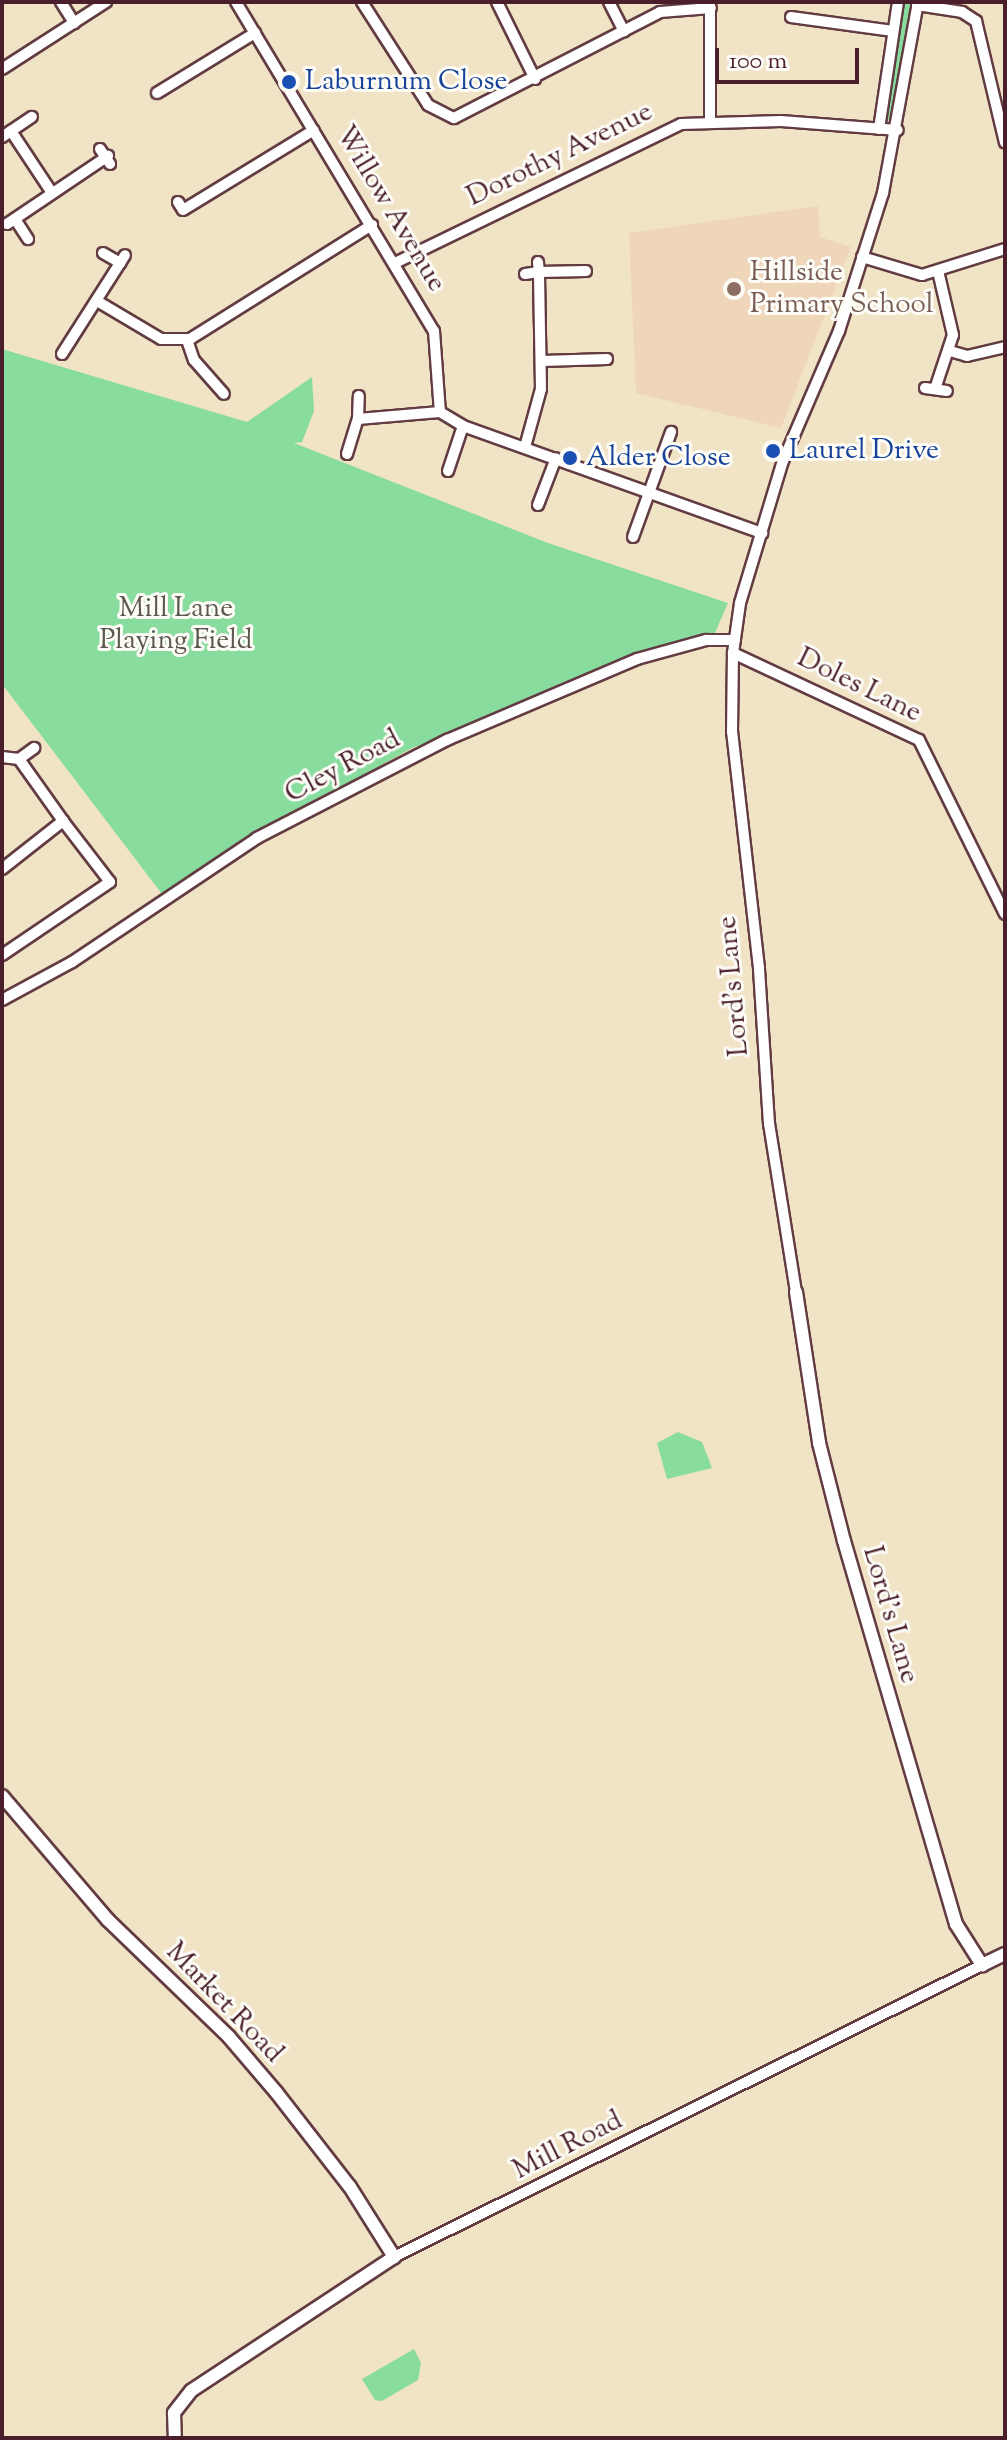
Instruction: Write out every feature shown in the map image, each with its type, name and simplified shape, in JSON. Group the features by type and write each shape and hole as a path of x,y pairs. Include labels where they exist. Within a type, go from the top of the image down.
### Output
{"street":[{"path":"61,2 74,23"},
{"path":"2,69 106,2"},
{"name":"Willow Avenue","path":"236,2 434,331 440,412"},
{"path":"362,2 428,105 441,115 461,116 660,12 711,5 710,121"},
{"path":"497,2 535,79"},
{"path":"609,2 624,31"},
{"path":"879,129 898,2"},
{"path":"918,4 962,12 976,21 1005,143"},
{"name":"Lord's Lane","path":"918,4 898,130 862,257 839,331 787,449 762,533 733,653 732,732 759,968 769,1124 819,1443 844,1541 956,1924 982,1965"},
{"path":"791,17 893,31"},
{"path":"157,93 255,33"},
{"path":"32,117 7,134 52,193"},
{"name":"Dorothy Avenue","path":"395,263 671,127 710,121 898,130"},
{"path":"183,210 314,130"},
{"path":"28,239 11,222 106,157"},
{"path":"97,301 161,339 187,340 372,225"},
{"path":"862,257 915,275 938,271 1005,249"},
{"path":"62,354 123,259 103,253"},
{"path":"525,274 539,267 586,271"},
{"path":"525,447 537,410 542,361 539,267"},
{"path":"936,389 950,351 952,322 938,271"},
{"path":"187,340 194,360 224,394"},
{"path":"950,351 967,356 1005,347"},
{"path":"542,361 607,359"},
{"path":"347,454 358,419 359,396"},
{"path":"358,419 440,412 463,426 762,533"},
{"path":"448,471 463,426"},
{"path":"632,537 671,431"},
{"path":"538,505 556,458"},
{"name":"Cley Road","path":"2,1000 72,962 257,838 447,740 637,659 706,640 735,640"},
{"name":"Doles Lane","path":"733,653 919,740 1005,914"},
{"path":"2,757 19,759 34,748"},
{"path":"2,955 110,882 19,759"},
{"path":"2,869 63,821"},
{"name":"Market Road","path":"2,1796 108,1920 229,2037 276,2092 350,2187 394,2257"},
{"name":"Mill Road","path":"175,2438 174,2413 204,2381 394,2257 1005,1954"}],"shaded area":[{"name":"Hillside Primary School","path":"818,206 820,237 851,247 781,428 636,393 629,233"}],"green space":[{"path":"903,2 912,2 894,111 886,124"},
{"name":"Mill Lane Playing Field","path":"2,349 247,422 312,377 314,411 302,442 294,443 548,543 728,603 714,635 412,748 235,846 162,894 2,684"},
{"path":"678,1432 702,1442 712,1468 667,1479 657,1443"},
{"path":"414,2349 421,2363 418,2380 382,2401 375,2400 362,2379"}],"place":[{"name":"Laburnum Close","path":"289,82"},
{"name":"Hillside Primary School","path":"734,289"},
{"name":"Laurel Drive","path":"773,451"},
{"name":"Alder Close","path":"570,458"}]}
